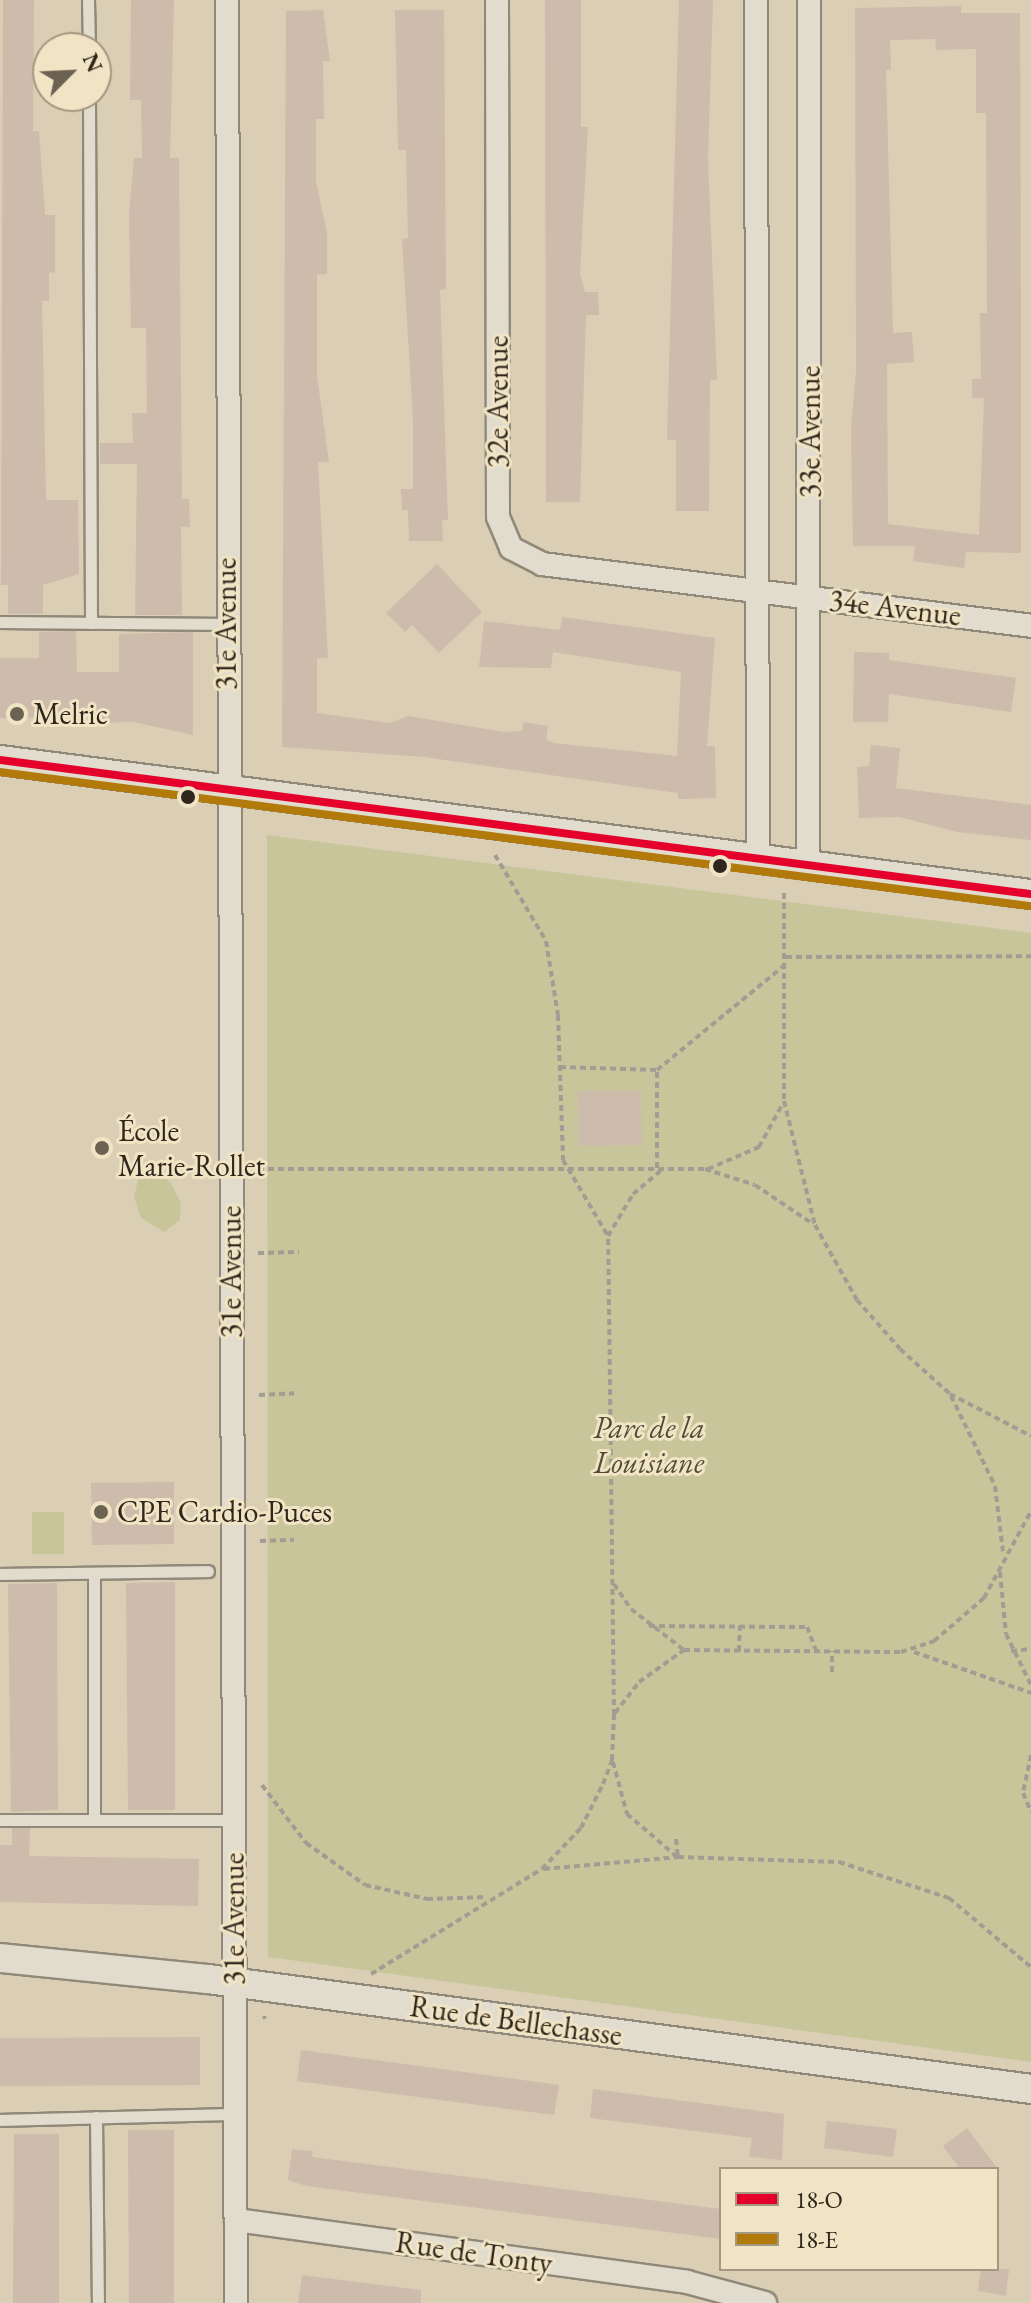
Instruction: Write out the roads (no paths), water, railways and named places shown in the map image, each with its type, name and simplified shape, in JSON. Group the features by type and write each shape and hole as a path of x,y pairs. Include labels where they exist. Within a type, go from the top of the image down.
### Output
{"street":[{"name":"31e Avenue","path":"227,0 226,624 236,2303"},
{"name":"32e Avenue","path":"497,0 498,517 511,548 542,564 759,588"},
{"name":"33e Avenue","path":"756,0 758,857"},
{"name":"33e Avenue","path":"808,864 809,0"},
{"name":"34e Avenue","path":"759,588 1031,626"},
{"path":"0,760 1031,894"},
{"name":"Rue de Bellechasse","path":"0,1958 235,1982 1031,2089"},
{"name":"Rue de Tonty","path":"236,2220 765,2303"}],"lane":[{"path":"88,0 89,32"},
{"path":"89,112 91,623"},
{"path":"0,622 226,624"},
{"path":"0,1574 208,1571"},
{"path":"94,1573 94,1820"},
{"path":"0,1820 234,1820"},
{"path":"0,2120 234,2114"},
{"path":"96,2117 98,2303"}],"place":[{"name":"Melric","path":"17,714"},
{"name":"École Marie-Rollet","path":"102,1148"},
{"name":"CPE Cardio-Puces","path":"101,1512"}],"park label":[{"name":"Parc de la Louisiane","path":"649,1445"}]}
